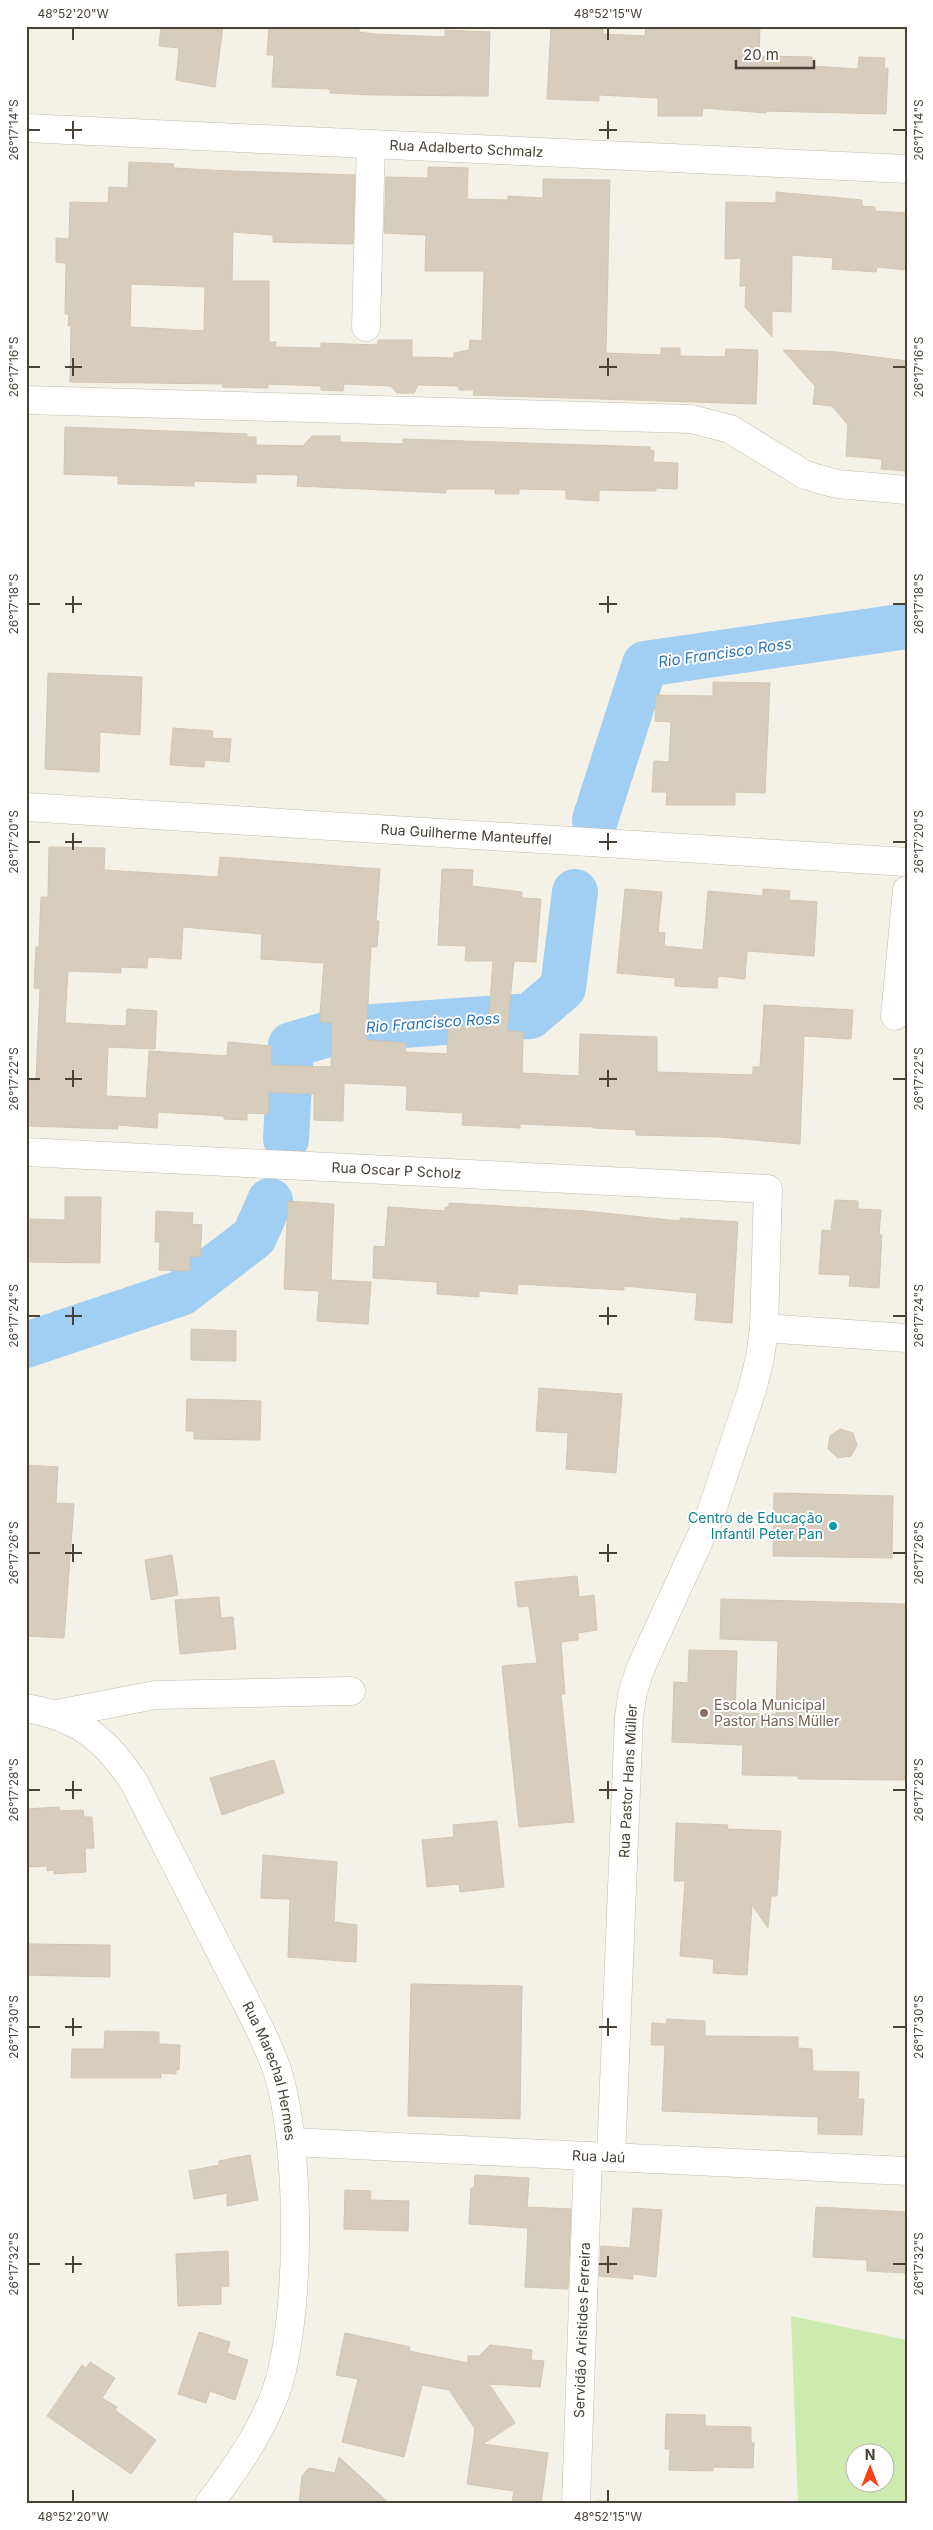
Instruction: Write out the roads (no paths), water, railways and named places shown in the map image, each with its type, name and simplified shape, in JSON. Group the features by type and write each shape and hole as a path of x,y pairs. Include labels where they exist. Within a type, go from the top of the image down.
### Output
{"street":[{"name":"Rua Adalberto Schmalz","path":"26,128 907,169"},
{"path":"366,327 371,144"},
{"path":"26,400 691,418 730,429 805,475 837,484 907,490"},
{"name":"Rua Guilherme Manteuffel","path":"26,807 907,862"},
{"path":"895,1016 907,890"},
{"name":"Rua Oscar P Scholz","path":"26,1152 768,1190"},
{"name":"Rua Pastor Hans Müller","path":"600,2156 629,1717 633,1691 641,1667 709,1519 749,1399 760,1358 764,1328 768,1190"},
{"path":"764,1328 907,1338"},
{"path":"57,1714 155,1695 351,1691"},
{"name":"Rua Marechal Hermes","path":"26,1708 57,1714 91,1732 109,1748 136,1784 267,2045 284,2095 290,2142 294,2258 288,2331 282,2365 275,2393 260,2426 210,2504"},
{"name":"Rua Jaú","path":"290,2142 907,2171"},
{"name":"Servidão Aristides Ferreira","path":"576,2504 600,2156"}],"waterway":[{"name":"Rio Francisco Ross","path":"595,820 645,664 907,626"},
{"name":"Rio Francisco Ross","path":"286,1139 291,1045 346,1029 530,1016 563,988 575,892"},
{"name":"Rio Francisco Ross","path":"26,1345 181,1293 254,1237 270,1201"}],"place":[{"name":"Centro de Educação Infantil Peter Pan","path":"833,1526"},
{"name":"Escola Municipal Pastor Hans Müller","path":"704,1713"}]}
